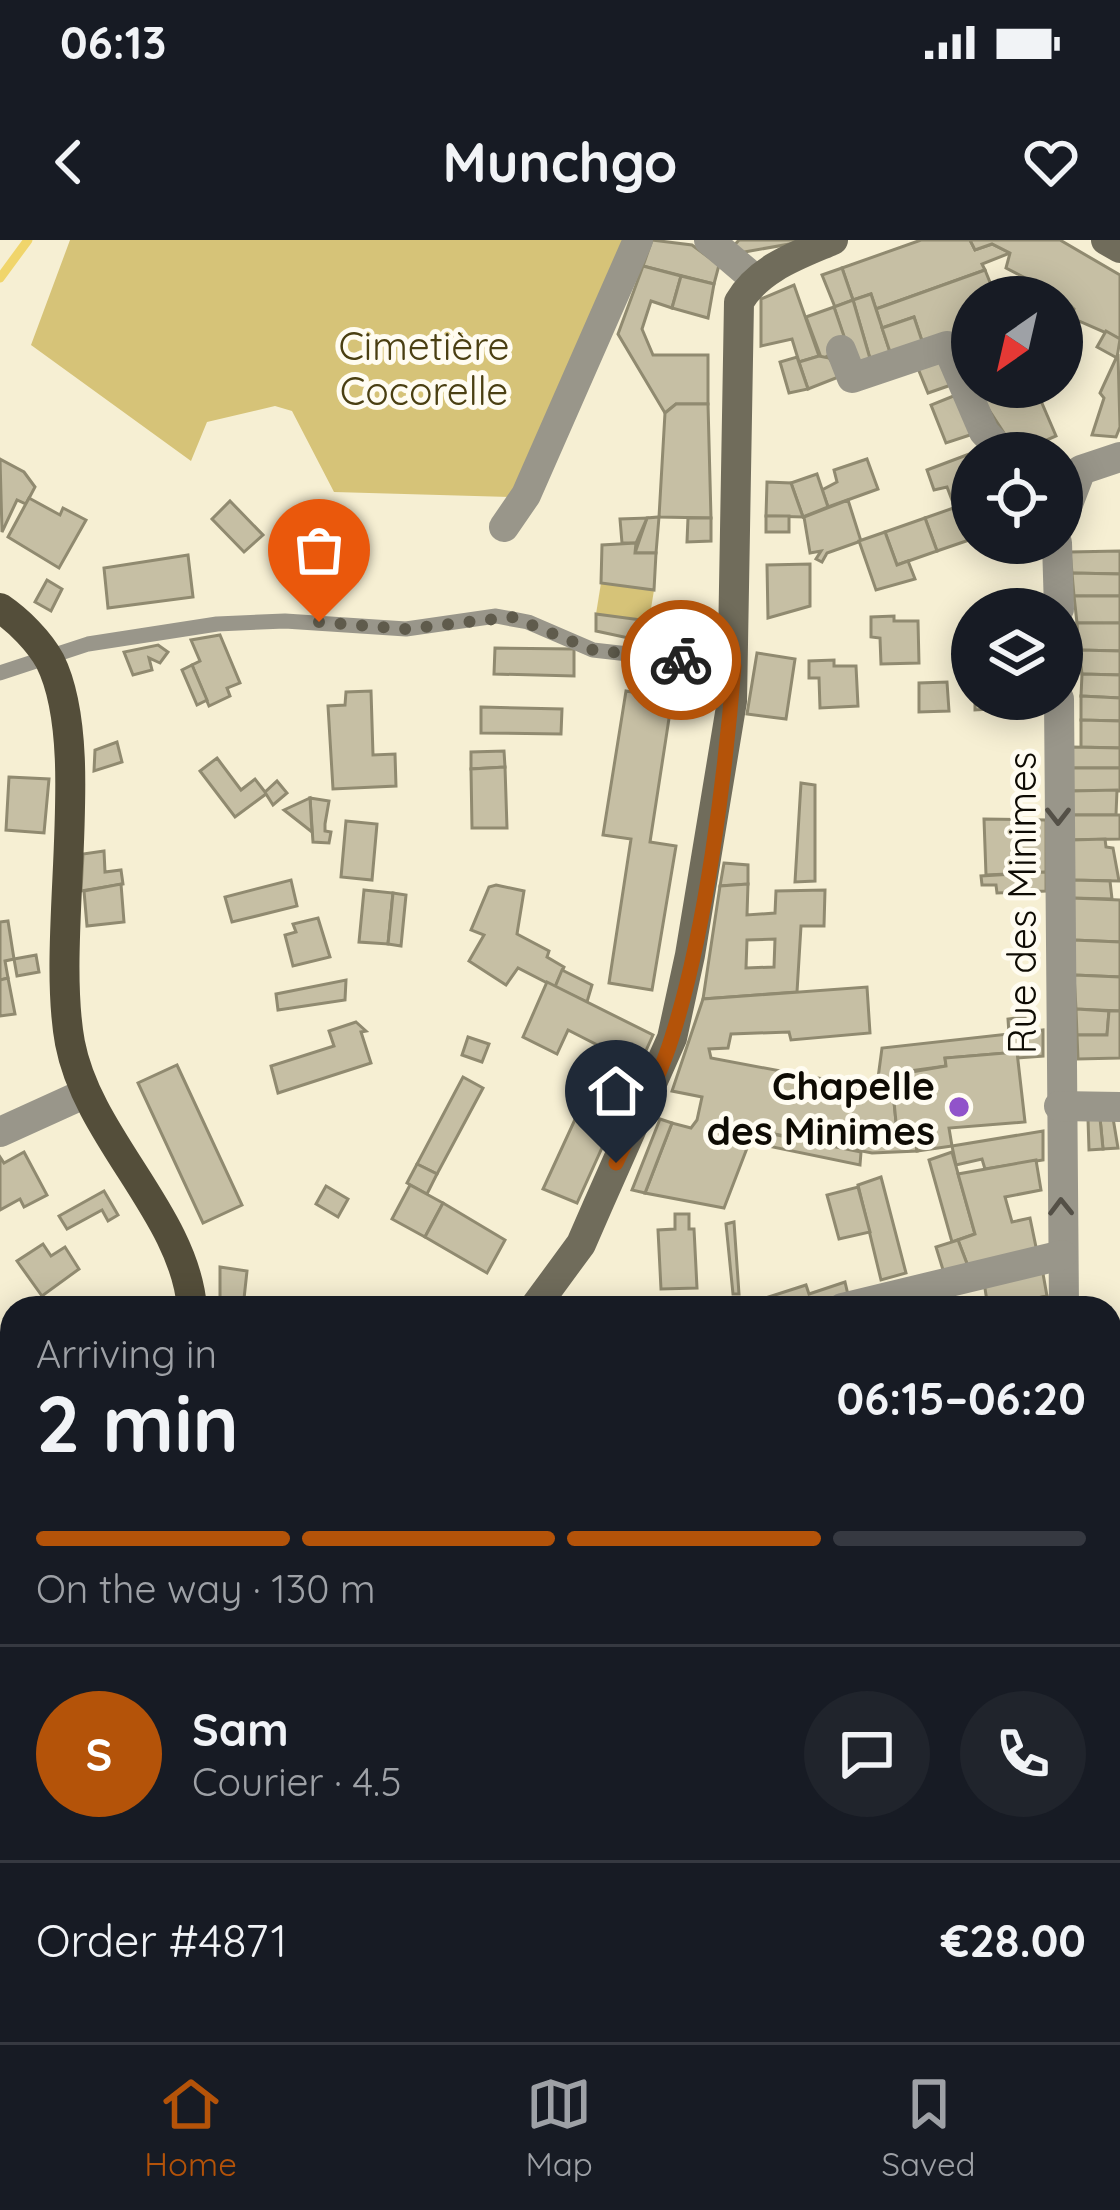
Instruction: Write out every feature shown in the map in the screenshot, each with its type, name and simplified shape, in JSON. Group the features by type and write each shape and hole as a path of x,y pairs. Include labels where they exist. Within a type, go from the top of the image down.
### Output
{"main road":[{"path":"0,608 40,662 68,744 62,946 70,1044 86,1093 178,1258 189,1296"}],"street":[{"path":"504,526 526,495 638,240"},
{"path":"710,240 768,272"},
{"path":"543,1296 581,1244 672,1038 714,830 734,666 739,302 768,272 833,240"},
{"path":"1106,240 1120,248"},
{"path":"842,350 853,378 947,346 984,432"},
{"path":"1083,465 1117,452"},
{"name":"Rue des Minimes","path":"1059,720 1064,1296"},
{"path":"0,1132 86,1093"},
{"path":"1059,1106 1120,1107"},
{"path":"892,1296 1062,1255"}],"lane":[{"path":"0,673 88,644 218,624 285,621 406,629 496,616 528,622 593,650 734,666"}],"green space":[{"name":"Cimetière Cocorelle","path":"70,240 628,240 511,497 334,492 292,411 275,406 207,422 191,461 31,345"},
{"path":"601,583 654,590 649,621 596,614"}],"building":[{"path":"652,240 692,245 719,265 714,284 643,266"},
{"path":"739,240 801,242 733,254 730,250"},
{"path":"921,240 970,240 975,250 992,244 1010,253 982,264 985,270 951,276 951,282 876,309 871,294 853,300 842,268"},
{"path":"970,240 1060,240 1120,275 1120,339 1083,323 1083,276 1021,276 1006,268 1010,253 992,244 975,250"},
{"path":"643,266 681,276 672,308 651,301 642,329 653,355 708,355 708,404 676,404 665,413 618,334"},
{"path":"842,268 853,300 835,307 822,275"},
{"path":"681,276 714,284 708,318 672,308"},
{"path":"951,282 951,366 923,344 914,317 882,328 876,309"},
{"path":"794,285 819,356 799,362 792,339 761,346 761,299"},
{"path":"871,294 891,355 871,362 853,300"},
{"path":"853,300 871,362 854,368 834,307"},
{"path":"834,307 846,342 822,360 806,317"},
{"path":"914,317 923,344 891,355 882,328"},
{"path":"1106,331 1120,339 1117,358 1097,347"},
{"path":"1118,354 1120,427 1116,437 1092,435 1104,398 1100,393"},
{"path":"797,357 808,389 789,393 780,362"},
{"path":"829,358 841,376 808,389 799,362"},
{"path":"940,359 951,385 928,393 917,366"},
{"path":"951,397 951,408 962,408 972,432 951,432 951,441 946,443 931,405"},
{"path":"676,404 708,404 711,518 659,517 665,413"},
{"path":"988,408 1044,408 1054,432 1003,432"},
{"path":"0,459 24,472 35,487 26,504 17,500 2,532"},
{"path":"867,459 878,489 828,507 822,490 837,482 834,470"},
{"path":"951,461 951,498 947,487 934,490 927,470"},
{"path":"817,474 828,507 803,517 791,483"},
{"path":"767,482 791,483 803,517 766,516"},
{"path":"29,498 60,515 63,508 86,520 59,568 8,537"},
{"path":"848,500 861,541 827,553 822,562 816,559 821,551 810,553 804,517"},
{"path":"230,501 263,535 244,552 212,519"},
{"path":"951,509 951,546 937,551 925,518"},
{"path":"766,516 789,516 789,532 766,532"},
{"path":"659,517 656,553 635,553 647,518"},
{"path":"647,518 636,543 622,543 620,519"},
{"path":"688,518 711,518 711,541 687,542"},
{"path":"925,518 937,551 897,565 885,532"},
{"path":"885,532 897,565 908,561 915,579 876,590 859,541"},
{"path":"636,543 635,553 656,553 654,590 601,583 602,545"},
{"path":"1120,551 1120,574 1072,573 1071,564 1083,564 1083,552"},
{"path":"188,555 193,597 108,608 104,568"},
{"path":"810,564 810,606 768,618 767,565"},
{"path":"1072,573 1120,574 1120,596 1083,596 1083,588 1073,588"},
{"path":"47,580 62,589 51,611 35,602"},
{"path":"1083,596 1120,596 1120,623 1083,623"},
{"path":"700,610 712,612 713,645 647,642 650,616 699,619"},
{"path":"596,614 649,621 647,642 596,631"},
{"path":"894,616 894,621 918,621 919,663 881,664 880,638 871,637 871,617"},
{"path":"1083,623 1120,623 1120,651 1083,650"},
{"path":"220,635 240,683 227,688 230,696 209,706 192,665 200,661 191,640"},
{"path":"158,645 168,652 160,663 149,658 152,670 133,675 124,652"},
{"path":"495,648 574,649 574,676 494,674"},
{"path":"1083,650 1120,651 1120,675 1083,674"},
{"path":"757,653 795,659 786,719 747,714"},
{"path":"834,660 834,666 856,666 858,706 820,708 819,678 809,678 809,661"},
{"path":"192,665 207,700 197,705 182,670"},
{"path":"1083,674 1120,675 1120,698 1083,696"},
{"path":"947,682 949,711 919,712 919,683"},
{"path":"371,691 373,755 395,754 396,786 333,789 328,706 345,705 346,692"},
{"path":"626,691 672,699 650,842 676,846 652,990 609,983 631,839 603,835"},
{"path":"1083,696 1120,698 1120,721 1081,720"},
{"path":"481,707 562,709 561,734 481,733"},
{"path":"1081,720 1120,721 1120,748 1081,747"},
{"path":"117,742 122,762 94,771 95,750"},
{"path":"1071,747 1120,748 1120,768 1071,768"},
{"path":"504,751 505,767 471,769 471,752"},
{"path":"217,758 241,790 255,779 265,792 277,781 287,793 273,805 266,794 235,817 200,771"},
{"path":"505,767 507,828 472,828 471,769"},
{"path":"1071,768 1120,768 1120,791 1071,791"},
{"path":"9,777 49,779 44,833 6,830"},
{"path":"801,783 815,785 815,881 795,882"},
{"path":"1117,790 1116,815 1071,815 1071,791"},
{"path":"310,798 329,801 325,831 331,832 329,843 313,842"},
{"path":"310,798 312,832 284,810"},
{"path":"1071,815 1120,815 1120,839 1071,840"},
{"path":"984,819 1046,820 1046,872 986,875"},
{"path":"346,821 377,824 372,880 341,877"},
{"path":"1105,839 1106,847 1113,848 1119,881 1071,880 1071,840"},
{"path":"104,851 105,872 121,870 123,884 81,891 83,854"},
{"path":"724,863 748,865 748,884 720,886"},
{"path":"1046,872 1046,891 997,893 996,885 982,885 981,876"},
{"path":"291,880 297,906 232,922 225,897"},
{"path":"1071,880 1110,881 1112,899 1071,898"},
{"path":"121,884 124,922 87,926 84,891"},
{"path":"748,884 747,915 775,913 776,891 825,890 824,926 801,926 797,992 703,999 720,886","holes":["775,939 774,967 746,968 747,940"]},
{"path":"489,887 524,891 517,934 549,951 547,957 564,967 555,987 518,968 506,985 469,961 484,935 471,930"},
{"path":"364,890 393,893 388,944 359,942"},
{"path":"393,893 406,895 401,946 388,944"},
{"path":"1071,898 1120,900 1120,942 1073,940"},
{"path":"318,918 330,957 293,966 285,935 296,932 293,924"},
{"path":"8,921 14,959 5,961 8,978 0,980 0,922"},
{"path":"1073,940 1120,942 1120,977 1074,975"},
{"path":"36,955 39,972 17,976 14,959"},
{"path":"562,970 592,985 587,1002 555,987"},
{"path":"1074,975 1120,977 1120,1011 1076,1009"},
{"path":"8,978 15,1014 0,1016 0,980"},
{"path":"346,980 345,1000 278,1010 276,994"},
{"path":"547,982 653,1035 577,1203 543,1189 607,1050 568,1030 557,1054 523,1037"},
{"path":"867,987 870,1033 791,1040 789,1032 731,1034 728,1048 709,1049 711,1058 893,1092 896,1122 909,1133 914,1127 917,1151 872,1153 754,1130 724,1208 645,1193 672,1123 691,1128 697,1120 702,1097 672,1091 703,999"},
{"path":"1076,1009 1109,1011 1107,1035 1077,1035"},
{"path":"1109,1011 1120,1011 1120,1058 1078,1059 1077,1035 1107,1035"},
{"path":"1025,1017 1027,1032 1043,1030 1043,1056 1018,1058 1017,1052 945,1058 946,1066 903,1072 896,1084 878,1078 882,1048 1009,1034 1008,1019"},
{"path":"356,1022 366,1031 361,1032 371,1063 278,1093 271,1066 334,1046 329,1031"},
{"path":"468,1037 489,1044 482,1062 462,1055"},
{"name":"Chapelle des Minimes","path":"1017,1052 1025,1122 949,1128 952,1146 917,1151 914,1127 909,1133 896,1122 893,1092 900,1074 946,1066 945,1058"},
{"path":"177,1065 242,1205 203,1223 138,1083"},
{"path":"463,1077 483,1088 437,1174 417,1164"},
{"path":"1100,1118 1113,1118 1118,1148 1103,1149"},
{"path":"1100,1118 1103,1149 1089,1150 1088,1119"},
{"path":"660,1119 672,1123 645,1193 632,1190"},
{"path":"757,1131 861,1152 860,1165 754,1143"},
{"path":"1043,1131 1043,1160 985,1169 982,1159 956,1165 952,1146"},
{"path":"24,1152 47,1195 24,1207 20,1199 0,1210 0,1157 4,1163"},
{"path":"952,1152 975,1234 952,1242 929,1160"},
{"path":"1036,1160 1041,1190 1005,1197 1012,1222 1030,1218 1037,1252 969,1269 958,1240 975,1234 958,1174"},
{"path":"417,1164 437,1174 427,1194 407,1183"},
{"path":"881,1177 906,1273 881,1280 858,1185"},
{"path":"410,1185 443,1203 425,1237 392,1219"},
{"path":"326,1186 348,1199 338,1217 316,1204"},
{"path":"858,1187 870,1232 839,1239 827,1195"},
{"path":"104,1191 118,1215 108,1221 102,1210 67,1229 59,1216"},
{"path":"443,1203 505,1240 487,1273 425,1237"},
{"path":"675,1214 689,1214 689,1229 694,1229 697,1288 661,1289 658,1230 675,1229"},
{"path":"734,1222 739,1294 733,1294 726,1224"},
{"path":"958,1240 969,1269 944,1273 936,1247"},
{"path":"43,1244 51,1256 65,1247 79,1269 42,1296 17,1261"},
{"path":"220,1267 247,1271 244,1296 220,1296"},
{"path":"1042,1268 1047,1296 986,1296 984,1282"},
{"path":"845,1282 848,1296 772,1296 806,1285 809,1294"}],"waterway":[{"path":"0,278 28,240"}],"way so far":[{"path":"319,622 406,629 512,617 593,650 681,660"}],"place":[{"name":"Chapelle des Minimes","path":"959,1107"}],"route":[{"path":"616,1163 672,1038 714,830 732,701 734,666 681,660"}]}
